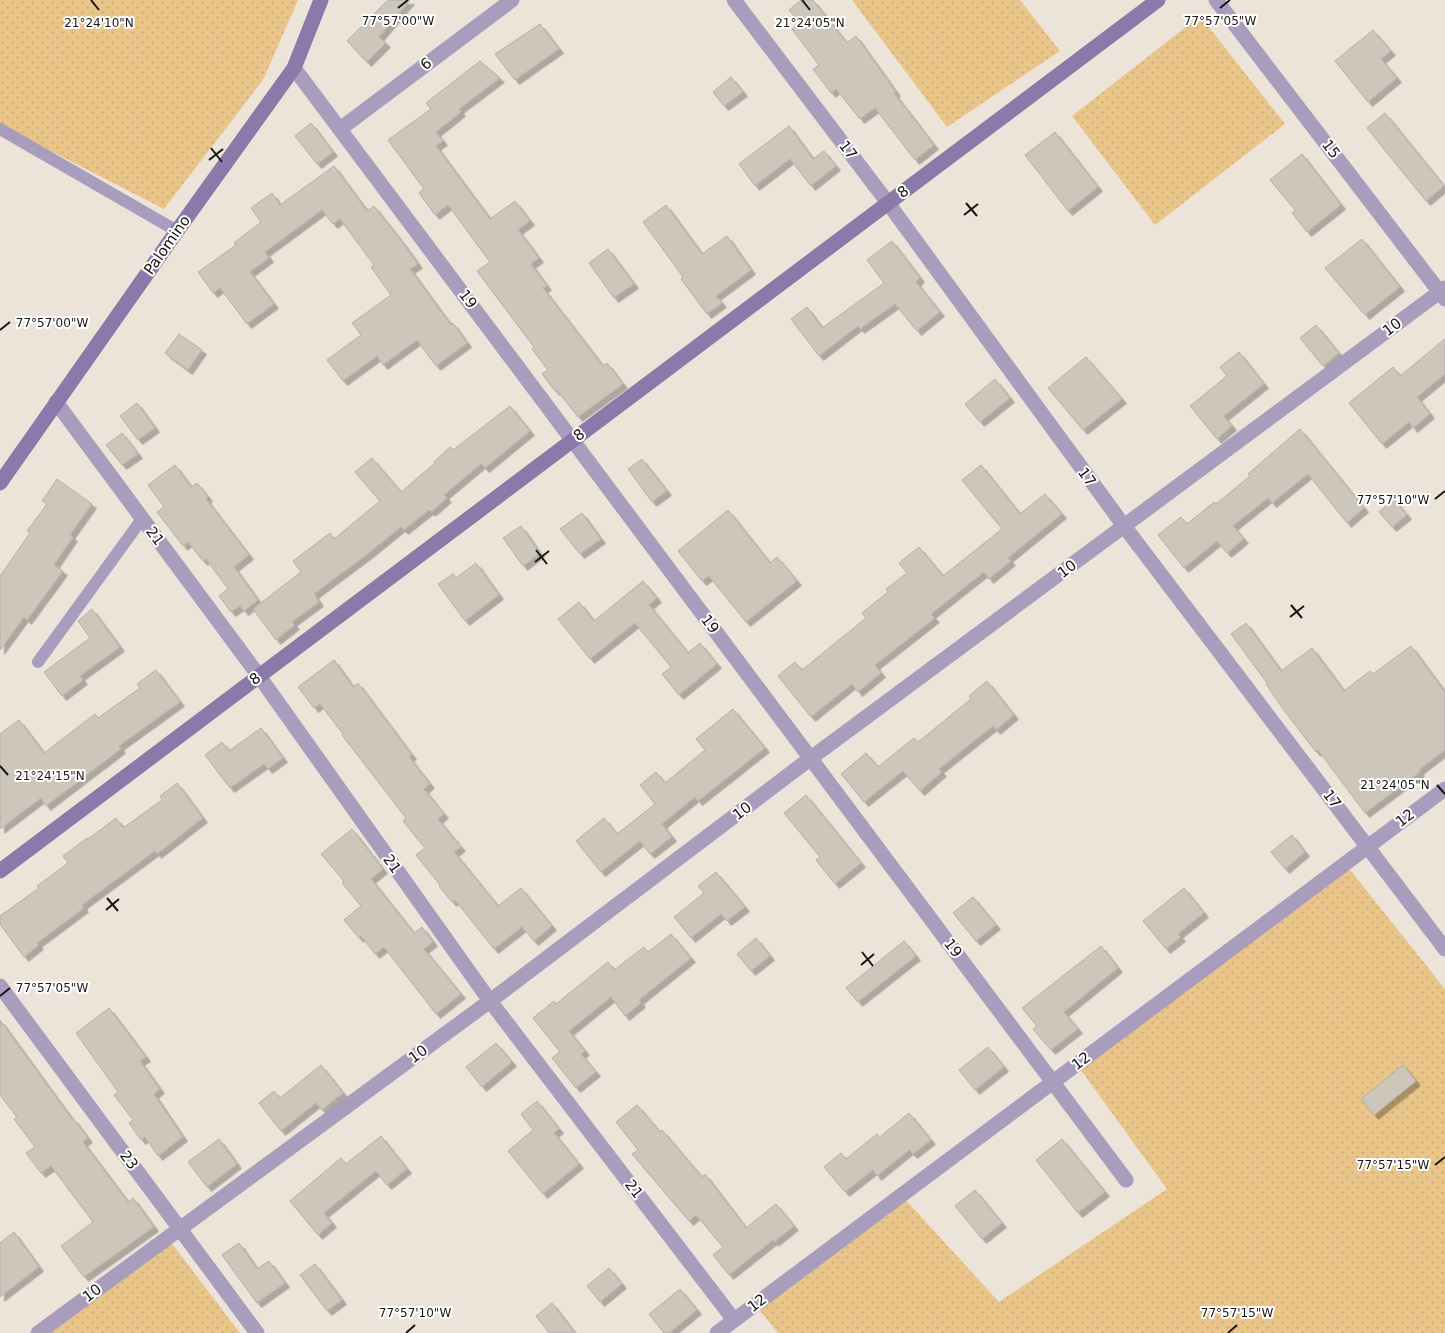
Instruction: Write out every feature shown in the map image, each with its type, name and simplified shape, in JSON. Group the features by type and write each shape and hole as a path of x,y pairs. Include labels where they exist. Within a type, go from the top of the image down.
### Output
{"street":[{"name":"Palomino","path":"0,483 294,68 322,0"},
{"name":"6","path":"340,129 512,0"},
{"name":"17","path":"734,0 888,203 1124,526 1445,949"},
{"name":"8","path":"0,871 1158,0"},
{"name":"15","path":"1216,0 1443,293"},
{"name":"19","path":"294,68 1126,1180"},
{"name":"10","path":"38,1333 490,1001 811,758 1124,526 1443,293"},
{"name":"21","path":"56,402 259,676 490,1001 734,1320"},
{"name":"12","path":"717,1333 1445,789"},
{"name":"23","path":"0,986 257,1333"}],"lane":[{"path":"0,129 177,231"},
{"path":"38,662 142,519"}],"shaded area":[{"path":"0,0 298,0 263,80 164,209 0,125"},
{"path":"852,0 1020,0 1060,51 947,127"},
{"path":"1200,16 1285,124 1155,225 1072,116"},
{"path":"1343,861 1445,989 1445,1333 778,1333 758,1308 903,1197 999,1302 1167,1189 1075,1062"},
{"path":"170,1241 240,1333 45,1333"}],"building":[{"path":"388,0 410,0 379,37 386,43 367,62 347,41"},
{"path":"801,0 813,0 847,43 856,36 896,92 894,93 934,145 915,160 875,108 860,119 836,89 831,93 813,69 819,65 792,29 800,23 789,10"},
{"path":"540,24 559,49 515,80 495,54"},
{"path":"1373,30 1391,51 1381,59 1397,78 1368,102 1335,61"},
{"path":"480,61 500,78 459,109 461,112 436,132 443,141 436,146 490,219 515,201 530,221 518,230 539,258 531,264 547,286 543,288 603,366 607,363 623,384 578,417 542,374 548,370 532,349 534,347 477,271 490,262 448,205 435,215 419,193 424,189 388,140 431,109 426,103"},
{"path":"731,77 743,92 724,106 713,92"},
{"path":"1385,113 1444,186 1426,201 1367,128"},
{"path":"311,123 333,152 317,164 295,136"},
{"path":"789,126 813,159 824,151 836,166 811,186 790,159 755,186 739,164"},
{"path":"1055,132 1098,187 1068,211 1025,155"},
{"path":"1302,154 1341,205 1307,232 1292,213 1295,210 1270,180"},
{"path":"334,166 367,211 374,206 403,243 418,264 410,269 451,325 453,323 467,343 436,366 417,340 383,365 377,356 343,381 327,360 361,335 352,323 391,295 371,267 374,265 340,219 333,224 322,210 265,252 269,258 250,272 274,304 247,324 220,288 213,293 198,272 236,245 234,243 261,222 251,208 272,193 280,205"},
{"path":"666,205 702,254 727,236 751,270 716,296 722,303 707,314 643,222"},
{"path":"1362,239 1400,287 1365,315 1325,268"},
{"path":"892,241 920,278 916,282 940,312 917,331 895,304 860,329 858,326 819,356 791,319 807,307 822,328 884,283 867,260"},
{"path":"608,249 634,284 614,298 589,263"},
{"path":"1316,325 1339,353 1323,366 1300,338"},
{"path":"179,334 202,350 188,370 165,353"},
{"path":"1445,339 1445,374 1417,397 1430,414 1413,428 1409,422 1382,444 1349,403 1393,367 1400,376"},
{"path":"1239,352 1264,384 1224,416 1232,426 1217,439 1190,406 1227,376 1220,367"},
{"path":"1086,357 1122,399 1083,430 1048,388"},
{"path":"995,379 1010,398 980,422 965,404"},
{"path":"137,403 155,428 138,440 120,416"},
{"path":"510,406 530,431 485,468 481,464 444,495 447,498 431,512 429,510 404,530 401,527 314,594 319,602 292,622 295,625 276,640 253,609 301,572 293,561 330,533 334,539 380,501 355,472 372,458 401,492 435,463 450,447 453,450"},
{"path":"1300,429 1364,508 1347,523 1308,474 1272,503 1268,498 1233,526 1244,539 1227,553 1217,541 1184,568 1158,535 1181,517 1187,524 1214,502 1216,504 1250,476 1248,474"},
{"path":"122,433 138,454 122,465 106,445"},
{"path":"642,459 667,491 652,502 628,469"},
{"path":"175,465 191,487 197,483 208,497 206,499 249,555 234,567 258,600 244,611 240,606 231,612 219,596 228,589 206,559 203,561 188,542 183,546 157,512 164,507 148,485"},
{"path":"981,465 1020,514 1045,494 1062,514 1008,558 1011,561 989,579 984,572 931,614 935,618 875,665 881,673 858,692 852,684 811,717 778,676 795,662 802,670 866,618 862,613 888,592 886,589 907,573 899,563 919,547 943,576 1002,529 962,480"},
{"path":"57,479 92,504 70,535 73,537 54,565 63,571 27,620 24,617 0,650 0,576 30,533 27,531 47,504 42,501"},
{"path":"1394,499 1407,515 1392,527 1379,512"},
{"path":"728,510 770,563 777,557 797,581 746,622 709,576 702,581 678,551"},
{"path":"582,513 601,539 580,554 560,529"},
{"path":"521,526 540,553 523,566 503,538"},
{"path":"476,563 499,595 465,621 438,584 453,574 456,578"},
{"path":"643,581 657,598 649,605 688,653 700,643 717,664 679,695 662,674 671,667 635,623 590,659 558,619 579,602 594,621"},
{"path":"92,609 120,647 80,676 83,680 62,696 44,672 90,638 78,621"},
{"path":"1246,623 1281,671 1312,648 1344,691 1370,671 1373,674 1411,646 1445,692 1445,750 1419,770 1420,772 1365,813 1318,750 1316,752 1283,709 1267,683 1231,634"},
{"path":"334,660 353,687 358,683 412,755 409,757 430,784 424,789 444,814 438,819 461,847 454,852 498,906 521,888 552,926 534,941 522,927 494,949 455,900 452,902 416,855 425,848 403,821 406,818 320,704 314,708 298,687"},
{"path":"156,670 180,702 119,746 121,749 46,806 41,798 0,829 0,734 19,720 44,753 95,714 98,718 140,688 137,684"},
{"path":"987,681 1014,715 996,730 993,726 939,769 942,772 920,791 903,771 864,802 841,774 866,753 878,767 914,738 918,742 971,699 969,696"},
{"path":"733,709 765,748 698,801 695,797 662,824 672,837 650,854 640,841 601,872 576,841 604,818 617,834 655,804 640,785 656,772 665,783 705,750 696,739"},
{"path":"261,728 283,758 268,769 264,764 230,788 205,755 222,742 229,751"},
{"path":"177,783 203,818 157,854 155,851 82,905 84,908 37,943 39,945 24,957 0,924 0,916 39,888 37,886 68,863 63,856 116,818 123,828 162,800 160,796"},
{"path":"806,795 861,863 835,884 816,860 820,857 784,813"},
{"path":"352,829 383,869 371,879 414,933 422,927 433,942 424,949 461,994 436,1014 384,947 375,954 361,936 359,938 344,920 361,906 342,883 344,881 321,854"},
{"path":"1292,835 1305,852 1285,869 1271,852"},
{"path":"716,872 745,907 727,921 721,914 691,938 674,917 704,893 698,886"},
{"path":"1184,888 1204,913 1178,934 1181,937 1166,949 1143,921"},
{"path":"973,897 996,925 976,941 953,913"},
{"path":"671,934 691,958 639,1000 641,1003 625,1016 611,997 569,1031 585,1051 581,1054 596,1072 576,1088 552,1058 560,1052 533,1018 554,1001 556,1004 608,962 614,970 644,947 648,952"},
{"path":"756,938 770,956 751,971 737,954"},
{"path":"904,941 916,956 858,1002 846,988"},
{"path":"1101,946 1118,968 1064,1012 1078,1029 1051,1050 1033,1029 1037,1026 1022,1008"},
{"path":"109,1008 146,1057 140,1061 160,1089 154,1094 183,1137 158,1156 145,1137 141,1140 129,1123 133,1120 114,1095 118,1092 76,1033"},
{"path":"0,1020 88,1138 83,1142 128,1202 133,1198 154,1227 84,1277 61,1246 93,1222 51,1166 41,1173 26,1153 35,1147 14,1119 17,1117 0,1095"},
{"path":"496,1043 512,1062 482,1087 466,1067"},
{"path":"988,1047 1004,1067 975,1090 959,1070"},
{"path":"321,1065 343,1093 322,1110 316,1103 281,1131 259,1103 274,1091 280,1098"},
{"path":"1403,1065 1416,1081 1374,1115 1361,1099"},
{"path":"537,1101 559,1129 554,1133 579,1164 543,1194 508,1151 533,1130 521,1114"},
{"path":"637,1105 660,1132 662,1130 702,1177 705,1174 746,1228 776,1204 794,1226 729,1275 713,1255 723,1247 696,1215 689,1221 632,1154 638,1150 616,1122"},
{"path":"909,1113 931,1140 913,1154 909,1150 877,1176 873,1170 845,1192 824,1167 841,1153 846,1159 877,1134 880,1137"},
{"path":"381,1136 407,1169 387,1185 376,1171 324,1213 332,1223 318,1235 290,1201 341,1158 346,1164"},
{"path":"219,1139 237,1164 207,1187 188,1162"},
{"path":"1062,1139 1105,1192 1078,1213 1036,1160"},
{"path":"975,1190 1002,1223 982,1239 955,1206"},
{"path":"14,1232 39,1267 0,1297 0,1243"},
{"path":"239,1243 257,1269 269,1261 285,1283 257,1303 222,1255"},
{"path":"315,1264 342,1300 327,1311 300,1275"},
{"path":"609,1268 622,1284 600,1302 587,1286"},
{"path":"680,1289 697,1310 669,1333 664,1333 649,1314"},
{"path":"552,1303 575,1333 549,1333 536,1316"}]}
